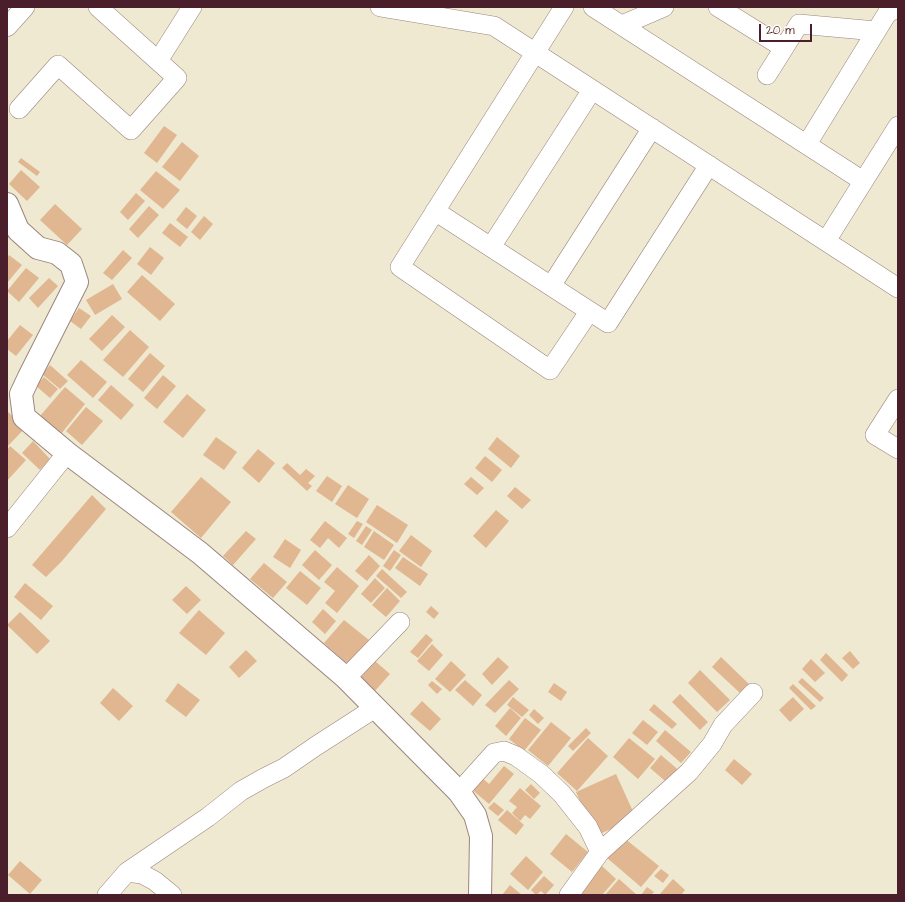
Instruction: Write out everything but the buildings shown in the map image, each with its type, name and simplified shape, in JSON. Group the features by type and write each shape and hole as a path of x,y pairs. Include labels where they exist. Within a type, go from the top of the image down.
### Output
{"street":[{"path":"7,27 25,7"},
{"path":"19,110 58,66 131,130 177,78 98,7"},
{"path":"158,61 192,7"},
{"path":"380,7 494,26 898,288"},
{"path":"564,7 400,267 550,370 590,312"},
{"path":"593,7 863,181"},
{"path":"622,25 664,7"},
{"path":"718,7 784,48"},
{"path":"807,144 888,12 898,9"},
{"path":"767,75 799,24 876,31"},
{"path":"491,247 592,90"},
{"path":"826,241 898,126"},
{"path":"551,286 652,128"},
{"path":"435,211 608,323 709,165"},
{"path":"7,204 18,230 38,248 57,253 71,264 77,282 21,394 24,417 67,453 200,553 346,678 459,792 475,815 481,836 480,895"},
{"path":"898,399 875,434 898,449"},
{"path":"7,528 67,453"},
{"path":"346,678 400,622"},
{"path":"569,895 600,852 689,772 712,744 724,725 753,693"},
{"path":"107,895 127,872 208,818 241,791 284,768 375,708"},
{"path":"459,792 494,753 504,751 516,756 541,774 562,794 588,827 600,852"},
{"path":"127,872 142,874 155,881 172,895"}]}
